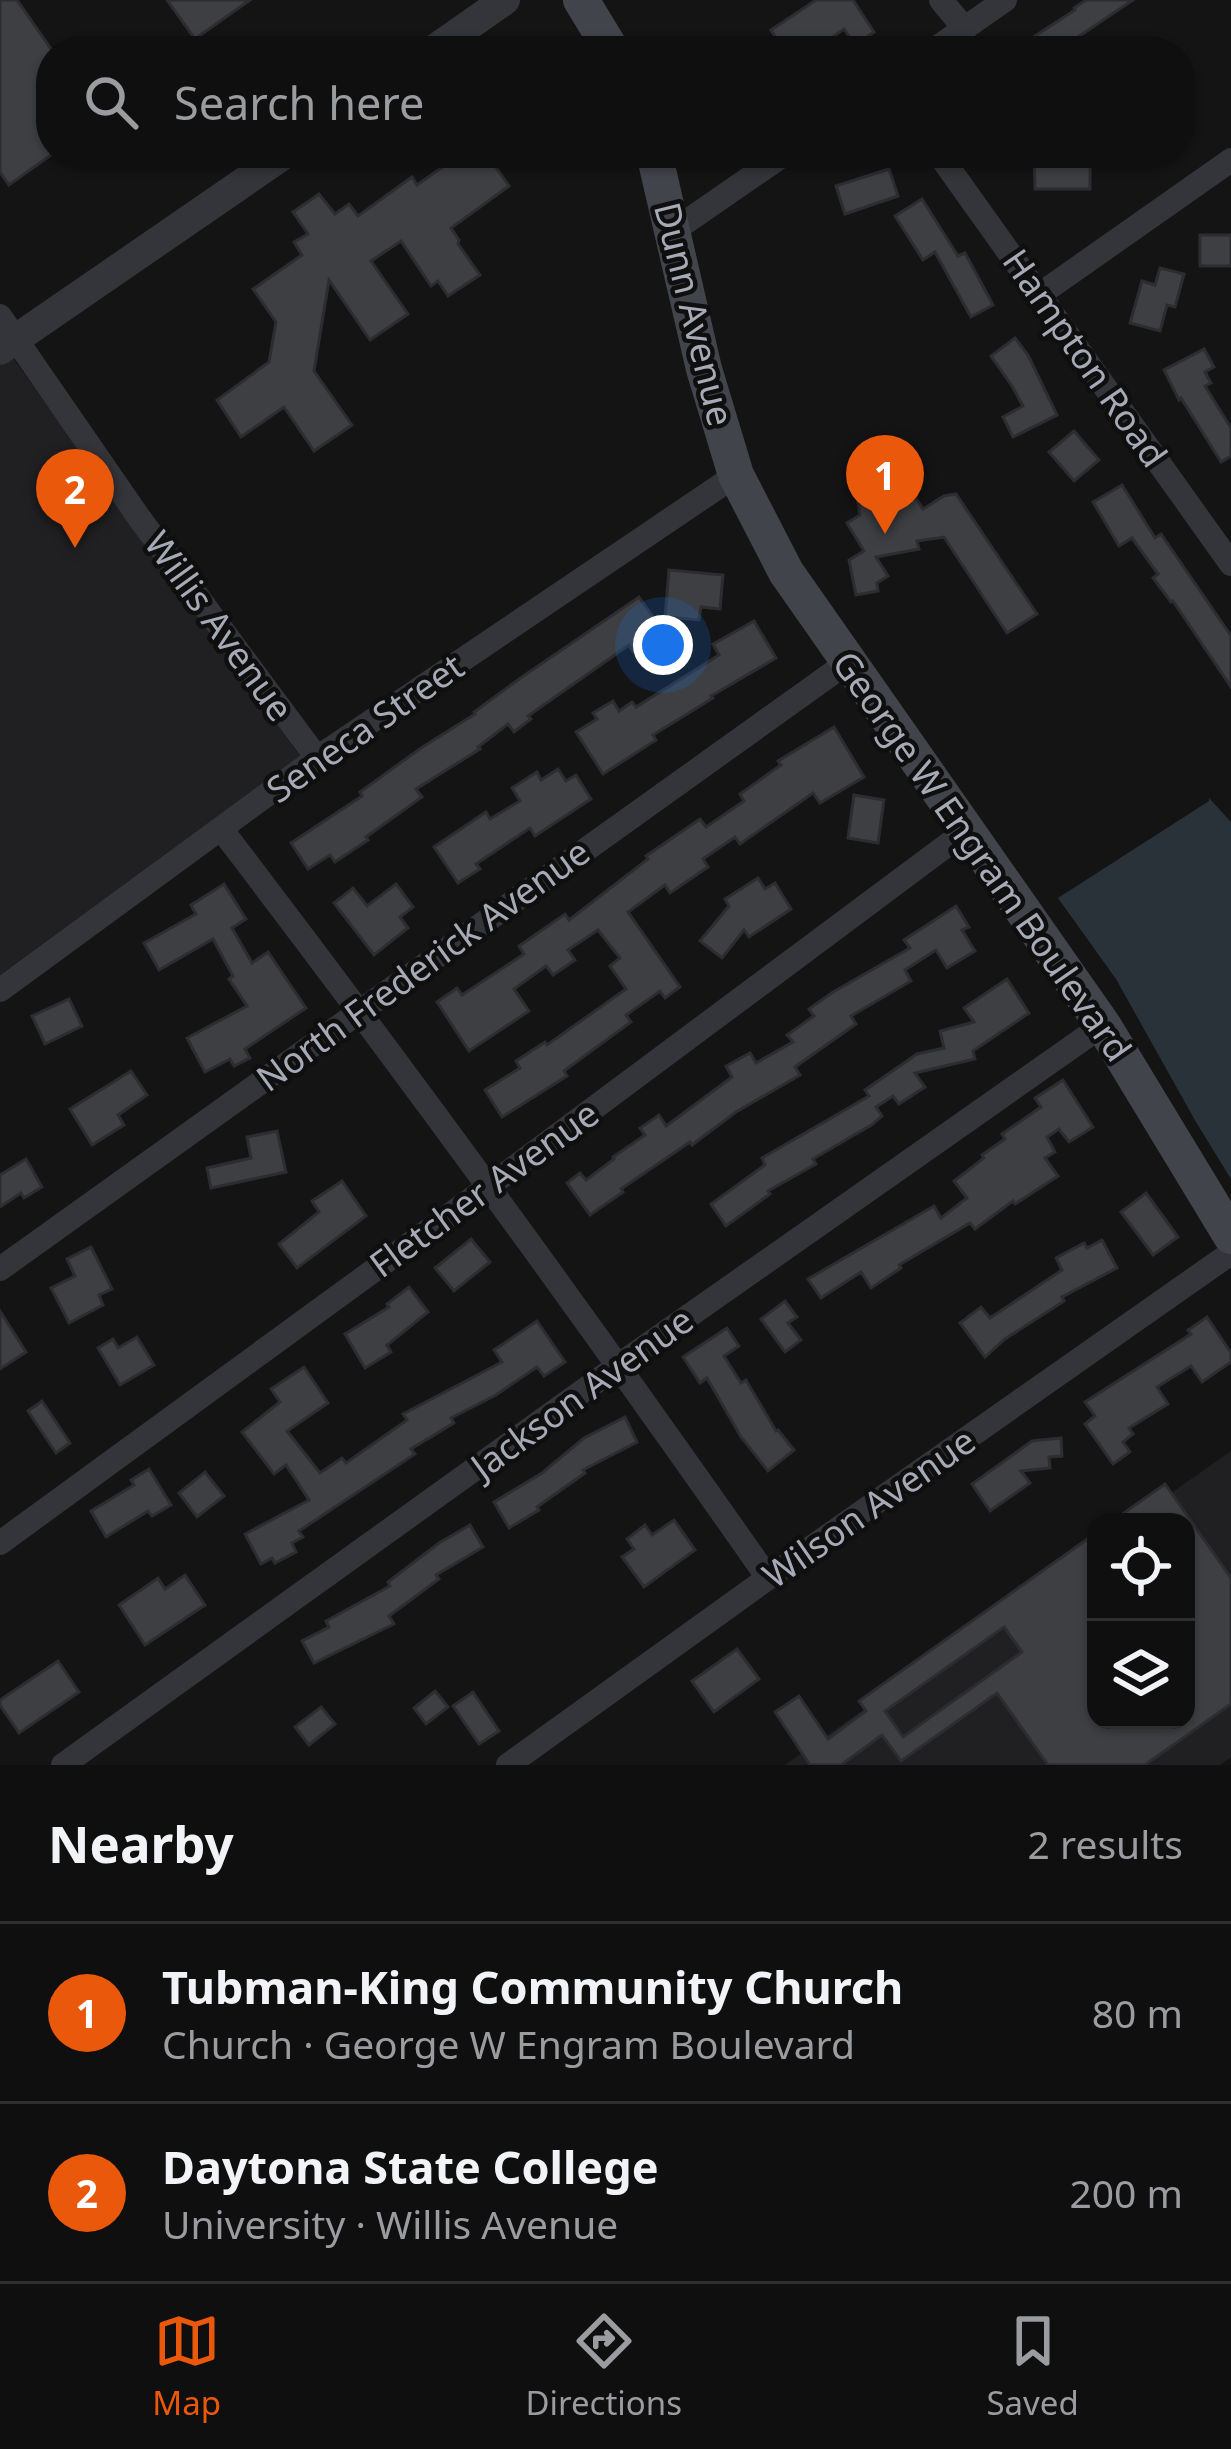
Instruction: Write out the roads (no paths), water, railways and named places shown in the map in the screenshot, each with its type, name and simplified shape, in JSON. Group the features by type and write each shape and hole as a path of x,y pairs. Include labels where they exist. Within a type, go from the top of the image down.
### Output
{"main road":[{"path":"581,0 603,36"},
{"name":"Dunn Avenue","path":"658,168 704,369 736,475"},
{"name":"George W Engram Boulevard","path":"736,475 786,572 1103,1025 1231,1236"}],"street":[{"path":"453,36 505,0"},
{"path":"941,0 965,29"},
{"path":"954,36 1005,0"},
{"path":"1040,296 1231,160"},
{"path":"5,335 263,168"},
{"path":"673,231 764,168"},
{"name":"Hampton Road","path":"949,168 1231,564"},
{"name":"Willis Avenue","path":"5,335 316,758"},
{"name":"Seneca Street","path":"0,990 316,758 736,475"},
{"name":"North Frederick Avenue","path":"0,1269 848,662"},
{"path":"222,830 619,1365 768,1578"},
{"name":"Fletcher Avenue","path":"0,1543 966,831"},
{"name":"Jackson Avenue","path":"63,1765 1103,1025"},
{"name":"Wilson Avenue","path":"508,1765 1231,1253"}],"place":[{"name":"Tubman-King Community Church","path":"885,534"},
{"name":"Daytona State College","path":"75,548"}]}
